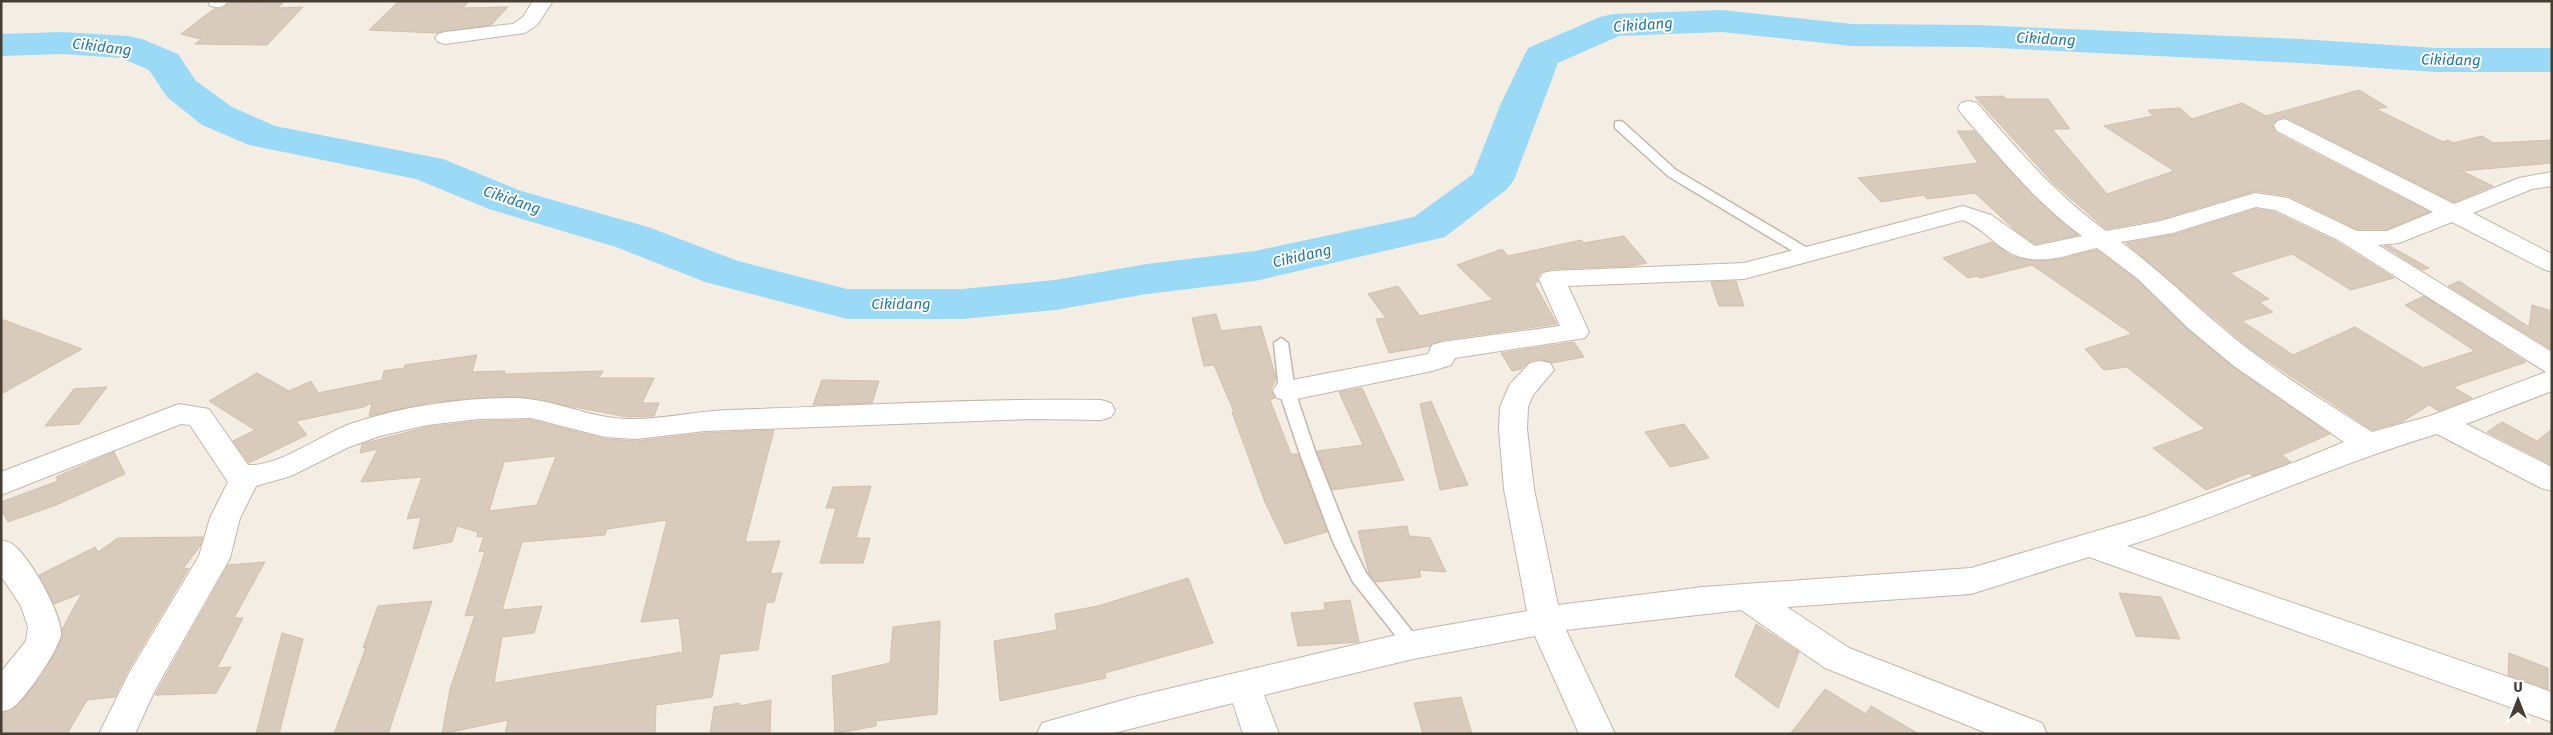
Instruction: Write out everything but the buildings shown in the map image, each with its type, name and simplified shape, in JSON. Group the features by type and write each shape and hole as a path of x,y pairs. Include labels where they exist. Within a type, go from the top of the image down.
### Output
{"street":[{"path":"446,38 518,29 530,21 543,1"},
{"path":"1969,108 2034,180 2072,217 2147,273 2197,322 2244,360 2368,444"},
{"path":"2285,126 2552,264"},
{"path":"2341,233 2362,239 2390,238 2527,183 2552,179"},
{"path":"1287,391 1436,361 1441,359 1442,351 1576,332 1552,279 1731,273 1762,268 1963,213 1973,215 2031,254 2049,253 2137,232 2164,228 2255,200 2280,203 2341,233 2550,378"},
{"path":"1540,370 1520,391 1514,407 1513,429 1519,489 1544,621 1597,734"},
{"path":"1055,734 1413,645 1544,621 1684,602 1971,581 2156,525 2264,486 2368,444 2440,423 2550,378"},
{"path":"1,484 179,414 200,416 239,476 245,477 257,476 282,467 360,432 415,418 464,411 519,408 544,410 602,426 649,428 705,421 1032,409 1101,410"},
{"path":"2440,423 2517,464 2552,480"},
{"path":"117,734 142,683 214,558 225,518 245,477"},
{"path":"2090,545 2552,707"},
{"path":"1,552 39,608 45,623 44,638 1,697"},
{"path":"1747,597 1837,658 2029,734"},
{"path":"1244,686 1261,734"}],"lane":[{"path":"1619,125 1672,173 1810,255"},
{"path":"1281,343 1287,391 1335,524 1359,577 1413,645"}],"waterway":[{"name":"Cikidang","path":"1,45 62,43 128,47 164,62 181,89 217,116 264,136 428,168 505,200 632,237 722,272 847,304 962,304 1055,295 1147,279 1255,266 1429,227 1492,180 1521,103 1542,56 1613,25 1722,21 1852,35 1976,36 2300,51 2437,60 2552,60"}]}
